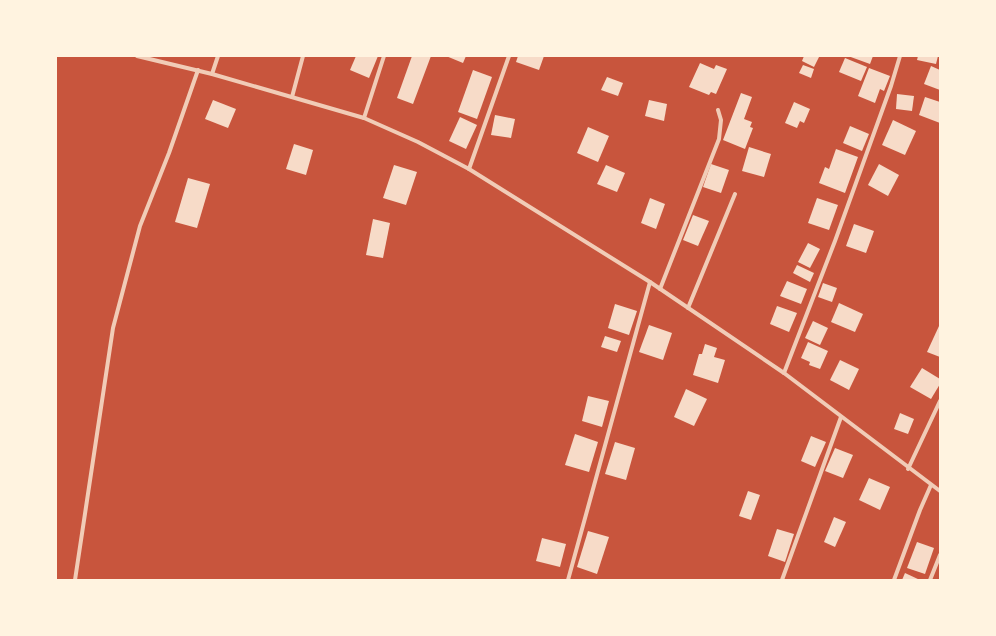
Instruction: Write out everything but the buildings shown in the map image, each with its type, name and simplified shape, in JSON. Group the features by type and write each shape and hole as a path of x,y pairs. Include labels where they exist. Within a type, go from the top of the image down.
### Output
{"street":[{"path":"137,56 198,70 364,118 418,142 469,169 650,282 784,373 908,469 940,491"},
{"path":"212,74 218,56"},
{"path":"292,97 303,56"},
{"path":"364,118 384,56"},
{"path":"469,169 509,56"},
{"path":"784,373 843,218 891,86 900,56"},
{"path":"75,580 112,328 140,226 169,153 198,70"},
{"path":"660,289 719,139 721,120 718,110"},
{"path":"688,308 735,194"},
{"path":"568,580 650,282"},
{"path":"908,469 940,401"},
{"path":"782,580 841,417"},
{"path":"894,580 931,485"},
{"path":"930,580 940,555"}]}
